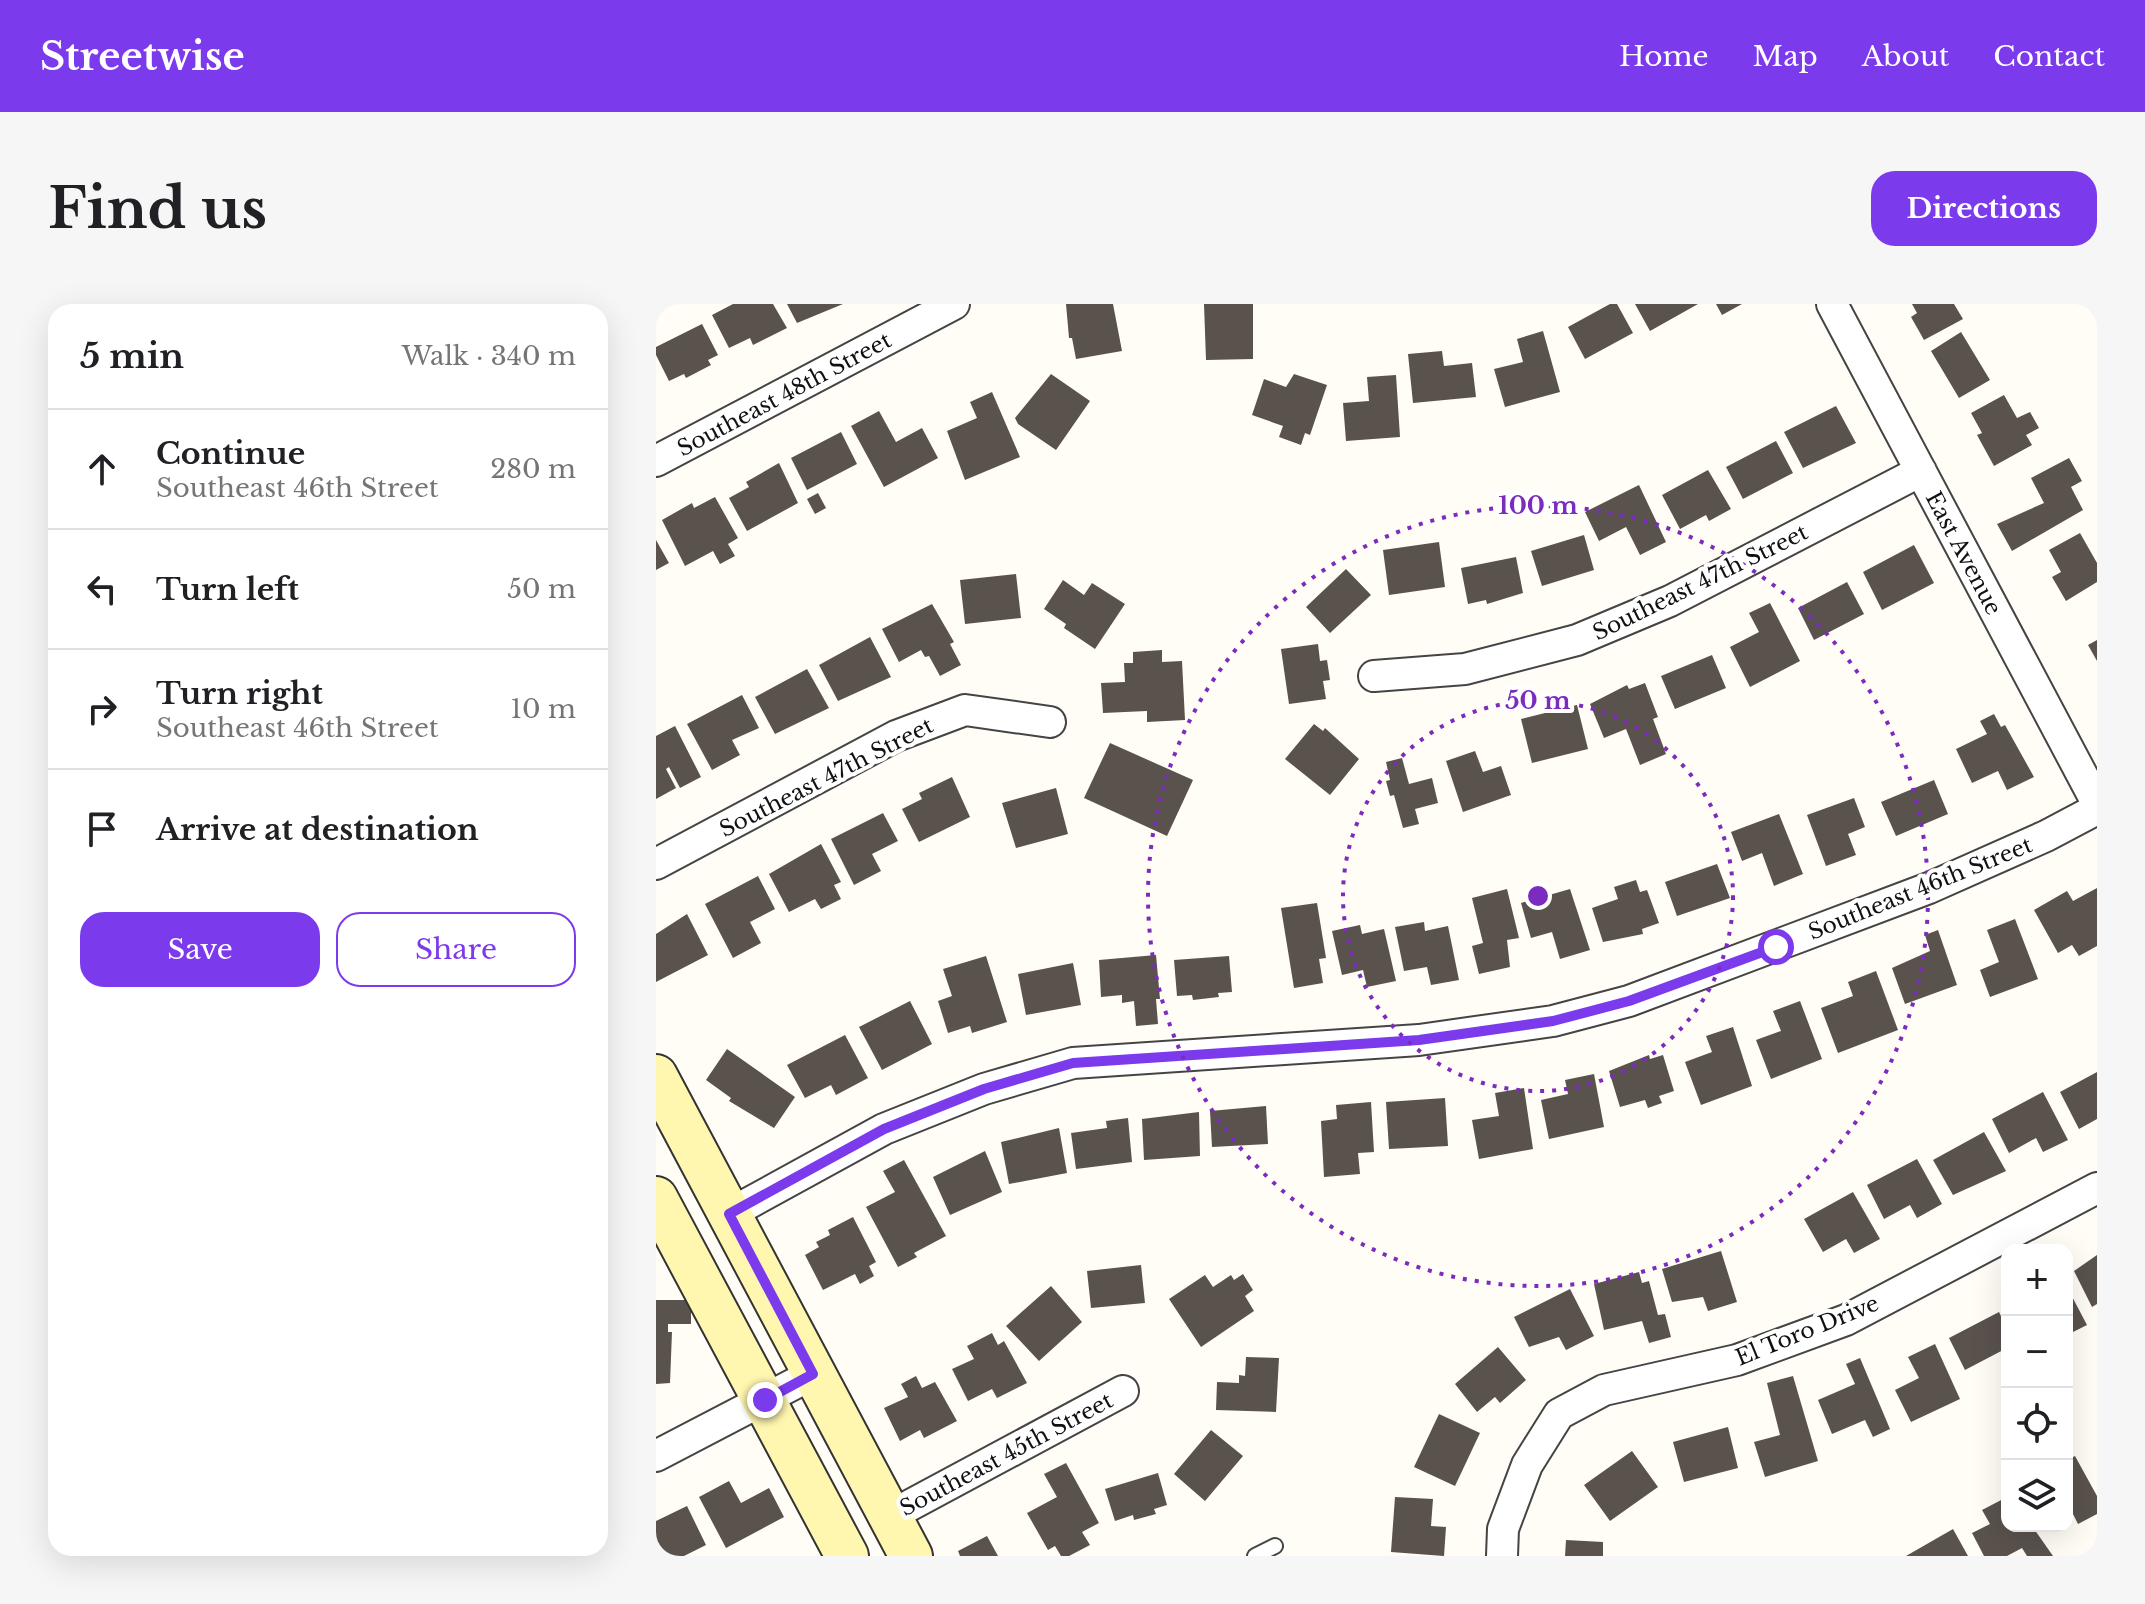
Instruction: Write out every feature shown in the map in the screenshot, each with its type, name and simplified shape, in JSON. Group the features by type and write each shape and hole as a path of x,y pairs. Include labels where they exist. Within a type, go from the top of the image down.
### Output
{"street":[{"name":"Southeast 48th Street","path":"656,461 954,304"},
{"name":"East Avenue","path":"1832,304 2097,806"},
{"name":"Southeast 47th Street","path":"1374,676 1465,669 1577,640 1670,601 1921,471"},
{"name":"Southeast 47th Street","path":"656,864 896,736 965,710 1050,722"},
{"name":"Southeast 46th Street","path":"729,1214 884,1129 984,1089 1073,1063 1419,1040 1553,1021 1629,1001 1929,888 2046,836 2097,806"},
{"path":"656,1076 911,1556"},
{"name":"El Toro Drive","path":"1502,1556 1503,1529 1527,1465 1559,1414 1604,1390 1737,1360 1846,1320 2097,1188"},
{"path":"656,1198 847,1556"},
{"path":"656,1456 813,1374"},
{"name":"Southeast 45th Street","path":"890,1516 1123,1391"}],"lane":[{"path":"1255,1556 1275,1546"}],"building":[{"path":"733,304 773,304 787,328 753,345 750,338 729,348 712,315"},
{"path":"787,304 843,304 797,323"},
{"path":"1066,304 1113,304 1122,351 1076,359 1072,338 1069,338"},
{"path":"1204,304 1253,304 1253,359 1206,360"},
{"path":"1610,304 1617,304 1633,333 1585,359 1568,327"},
{"path":"1635,304 1698,304 1650,331"},
{"path":"1716,304 1742,304 1722,315"},
{"path":"1912,304 1954,304 1963,319 1924,340 1911,317 1917,313"},
{"path":"702,324 718,355 708,360 711,365 686,378 684,374 669,381 656,355 656,347"},
{"path":"1543,331 1560,392 1505,407 1494,369 1523,362 1517,339"},
{"path":"1961,332 1990,380 1959,398 1931,351"},
{"path":"1442,351 1444,366 1472,363 1476,397 1413,403 1408,354"},
{"path":"1051,374 1090,401 1056,450 1018,424 1015,418"},
{"path":"1294,374 1327,385 1310,435 1305,433 1301,445 1279,437 1283,426 1252,415 1264,379 1286,387"},
{"path":"1396,375 1400,437 1346,441 1343,403 1369,401 1367,377"},
{"path":"992,392 1020,457 965,480 947,431 977,418 970,402"},
{"path":"2004,395 2017,418 2030,412 2039,428 2026,435 2032,445 1994,466 1977,435 1982,433 1971,413"},
{"path":"1836,406 1856,443 1803,468 1784,432"},
{"path":"879,411 896,442 922,428 938,458 884,487 851,426"},
{"path":"841,432 857,464 807,490 791,458"},
{"path":"1776,441 1793,473 1743,499 1726,467"},
{"path":"2069,458 2082,481 2071,487 2083,510 2012,551 1997,524 2044,503 2031,478"},
{"path":"779,463 798,503 747,531 729,498 749,487 746,482"},
{"path":"1708,470 1731,509 1709,521 1706,515 1680,529 1662,495"},
{"path":"1639,485 1666,542 1640,555 1626,527 1599,541 1585,512"},
{"path":"818,493 826,508 815,514 807,499"},
{"path":"715,497 738,538 728,544 735,556 720,564 713,551 685,566 662,520 692,503 694,508"},
{"path":"2080,533 2097,563 2097,582 2066,601 2052,577 2061,572 2049,550"},
{"path":"1584,535 1594,570 1542,586 1531,551"},
{"path":"656,540 669,563 656,570"},
{"path":"1439,542 1445,587 1389,595 1383,550"},
{"path":"1914,545 1934,583 1882,610 1863,572"},
{"path":"1516,557 1523,593 1487,604 1486,600 1468,604 1461,568"},
{"path":"1346,569 1371,595 1330,633 1306,607"},
{"path":"1016,574 1021,618 965,624 960,580"},
{"path":"1063,580 1084,595 1092,583 1125,604 1095,649 1064,628 1066,624 1044,609"},
{"path":"1847,582 1864,614 1814,640 1798,608"},
{"path":"1770,603 1800,661 1750,687 1730,647 1759,632 1749,613"},
{"path":"932,604 954,642 950,644 961,665 940,676 929,656 925,657 921,650 899,662 882,629"},
{"path":"870,637 891,677 838,701 819,665"},
{"path":"2097,640 2097,661 2088,645"},
{"path":"1318,644 1320,661 1327,660 1330,680 1323,681 1326,699 1289,704 1281,649"},
{"path":"1162,650 1162,662 1182,661 1185,720 1147,722 1147,711 1103,713 1101,683 1125,682 1124,663 1133,663 1133,652"},
{"path":"1712,655 1726,688 1675,709 1661,676"},
{"path":"807,669 829,708 775,734 755,697"},
{"path":"1645,683 1658,717 1653,719 1666,754 1640,765 1626,729 1604,738 1590,704 1627,685 1629,689"},
{"path":"742,695 759,728 732,740 740,755 712,770 687,724"},
{"path":"1577,705 1588,749 1532,763 1521,719"},
{"path":"1994,714 2001,727 2005,725 2034,777 2007,790 1998,771 1972,783 1956,749 1987,734 1980,721"},
{"path":"1314,724 1323,731 1325,728 1359,759 1330,795 1285,759"},
{"path":"675,726 701,777 680,788 669,767 666,769 676,788 656,799 656,736"},
{"path":"1110,743 1193,780 1167,836 1084,798"},
{"path":"1475,751 1483,772 1501,766 1511,795 1463,812 1446,761"},
{"path":"1402,758 1409,784 1432,778 1438,803 1415,809 1419,824 1403,828 1394,795 1390,796 1386,781 1390,780 1386,762"},
{"path":"952,777 970,817 919,842 902,809 922,799 919,793"},
{"path":"1934,780 1948,814 1896,836 1881,802"},
{"path":"1056,788 1068,834 1016,848 1002,803"},
{"path":"1854,798 1865,827 1848,834 1856,855 1826,866 1807,815"},
{"path":"883,813 898,841 872,854 881,871 854,885 831,839"},
{"path":"1779,814 1803,874 1774,886 1762,853 1742,861 1731,832"},
{"path":"821,844 841,882 834,885 841,899 821,909 815,899 789,912 769,874"},
{"path":"1717,864 1730,898 1677,916 1665,882"},
{"path":"758,876 775,909 750,922 761,943 733,958 705,904"},
{"path":"1636,880 1640,892 1647,890 1659,923 1642,929 1643,934 1603,942 1592,908 1618,899 1614,887"},
{"path":"2097,888 2097,946 2079,956 2072,945 2058,953 2034,910 2067,891 2073,901"},
{"path":"1507,889 1519,938 1507,940 1510,967 1479,974 1472,946 1483,943 1472,898"},
{"path":"1570,889 1590,950 1560,959 1552,932 1531,938 1521,903"},
{"path":"1317,903 1326,958 1319,959 1323,983 1294,988 1281,908"},
{"path":"687,914 708,955 656,982 656,934"},
{"path":"2015,919 2038,979 1990,997 1980,970 1999,962 1987,930"},
{"path":"1424,922 1425,931 1448,926 1459,980 1431,985 1427,967 1404,971 1395,927"},
{"path":"1360,925 1362,934 1384,929 1396,981 1367,987 1363,970 1342,975 1332,931"},
{"path":"1938,930 1957,985 1905,1004 1892,968 1930,951 1925,935"},
{"path":"1156,955 1160,999 1156,999 1158,1024 1136,1026 1134,1001 1122,1003 1122,995 1101,997 1099,960"},
{"path":"986,956 1007,1022 972,1033 970,1026 948,1033 938,1001 952,996 943,969"},
{"path":"1229,956 1232,992 1193,1000 1192,995 1177,996 1174,960"},
{"path":"1073,963 1081,1005 1026,1015 1018,974"},
{"path":"1876,971 1898,1030 1838,1053 1821,1008 1853,996 1848,982"},
{"path":"910,1001 932,1044 882,1070 859,1027"},
{"path":"1800,1001 1822,1059 1771,1079 1756,1040 1781,1031 1773,1011"},
{"path":"1733,1027 1752,1086 1701,1105 1685,1062 1712,1052 1706,1036"},
{"path":"845,1035 868,1078 836,1095 831,1085 805,1098 787,1065"},
{"path":"727,1049 795,1097 774,1128 729,1101 731,1098 706,1080"},
{"path":"1649,1055 1650,1059 1663,1055 1674,1091 1659,1096 1662,1103 1648,1108 1645,1100 1620,1107 1609,1071"},
{"path":"2097,1072 2097,1119 2079,1129 2060,1092"},
{"path":"1594,1074 1604,1127 1549,1139 1541,1100 1568,1094 1565,1080"},
{"path":"1524,1088 1533,1149 1479,1159 1472,1120 1499,1116 1495,1093"},
{"path":"2043,1092 2068,1140 2043,1152 2036,1138 2009,1153 1992,1119"},
{"path":"1445,1098 1448,1146 1389,1149 1386,1102"},
{"path":"1371,1102 1374,1152 1358,1153 1360,1174 1324,1177 1321,1121 1337,1119 1336,1105"},
{"path":"1266,1106 1268,1144 1212,1147 1210,1111"},
{"path":"1199,1112 1200,1156 1144,1160 1142,1119"},
{"path":"1128,1118 1132,1162 1076,1169 1071,1133 1107,1128 1106,1121"},
{"path":"1059,1128 1067,1173 1009,1184 1001,1142"},
{"path":"1984,1132 2006,1171 1953,1195 1933,1160"},
{"path":"985,1151 1002,1192 950,1215 933,1177"},
{"path":"1917,1159 1942,1204 1917,1218 1910,1205 1884,1219 1867,1185"},
{"path":"904,1160 946,1236 914,1253 917,1257 898,1267 866,1207 895,1192 883,1171"},
{"path":"1853,1192 1880,1239 1854,1253 1846,1239 1823,1252 1804,1219"},
{"path":"853,1217 876,1262 869,1266 874,1276 860,1284 855,1274 823,1290 805,1255 819,1247 816,1242 830,1235 828,1230"},
{"path":"1721,1251 1737,1302 1708,1311 1703,1297 1672,1302 1662,1269"},
{"path":"2097,1255 2097,1304 2092,1307 2074,1271"},
{"path":"1141,1265 1145,1303 1091,1308 1087,1271"},
{"path":"1639,1272 1642,1283 1649,1281 1658,1315 1665,1314 1671,1337 1649,1343 1642,1321 1604,1330 1594,1284"},
{"path":"1243,1274 1253,1290 1245,1296 1254,1311 1201,1347 1169,1299 1205,1275 1213,1287 1231,1275 1234,1280"},
{"path":"1051,1286 1082,1322 1039,1361 1006,1326"},
{"path":"1570,1289 1594,1336 1566,1350 1559,1337 1529,1347 1514,1317"},
{"path":"2073,1298 2087,1325 2073,1332"},
{"path":"656,1300 691,1300 691,1324 668,1324 668,1332 672,1332 670,1383 656,1384"},
{"path":"1999,1312 2001,1316 2001,1351 1965,1370 1949,1338"},
{"path":"992,1333 998,1345 1004,1341 1027,1383 997,1398 992,1389 968,1401 952,1369 974,1359 967,1346"},
{"path":"1935,1344 1960,1399 1911,1422 1895,1390 1919,1378 1908,1357"},
{"path":"1498,1347 1526,1380 1500,1403 1495,1397 1477,1412 1455,1384"},
{"path":"1246,1357 1279,1358 1276,1412 1216,1410 1217,1382 1239,1383 1239,1375 1245,1376"},
{"path":"1860,1358 1890,1429 1873,1437 1865,1420 1832,1434 1818,1400 1855,1384 1846,1364"},
{"path":"916,1376 922,1388 935,1382 957,1421 924,1438 920,1430 900,1441 884,1408 908,1397 901,1384"},
{"path":"1793,1376 1818,1461 1765,1477 1754,1442 1780,1435 1767,1383"},
{"path":"1439,1414 1480,1433 1455,1486 1414,1467"},
{"path":"1728,1427 1738,1468 1684,1482 1673,1442"},
{"path":"1211,1430 1243,1456 1205,1501 1174,1474"},
{"path":"1632,1451 1658,1487 1610,1521 1584,1485"},
{"path":"2073,1457 2097,1496 2097,1514 2078,1524 2073,1514"},
{"path":"1066,1463 1099,1523 1082,1532 1090,1545 1069,1556 1061,1556 1055,1546 1048,1550 1027,1513 1057,1497 1044,1474"},
{"path":"1158,1473 1167,1505 1154,1509 1156,1514 1134,1520 1133,1515 1115,1521 1105,1489"},
{"path":"729,1481 741,1503 769,1488 784,1517 726,1548 699,1497"},
{"path":"1395,1497 1433,1499 1431,1526 1446,1527 1444,1556 1391,1552"},
{"path":"2001,1500 2001,1532 2036,1532 2053,1556 2027,1556 2022,1548 2007,1556 1984,1556 1972,1533 1990,1524 1982,1510"},
{"path":"687,1506 706,1545 684,1556 656,1556 656,1521"},
{"path":"1953,1529 1968,1556 1906,1556"},
{"path":"987,1536 998,1556 960,1556 958,1551"},
{"path":"1566,1540 1603,1542 1603,1556 1565,1556"}],"route":[{"path":"765,1400 813,1374 729,1214 884,1129 984,1089 1073,1063 1419,1040 1553,1021 1629,1001 1776,947"}]}
